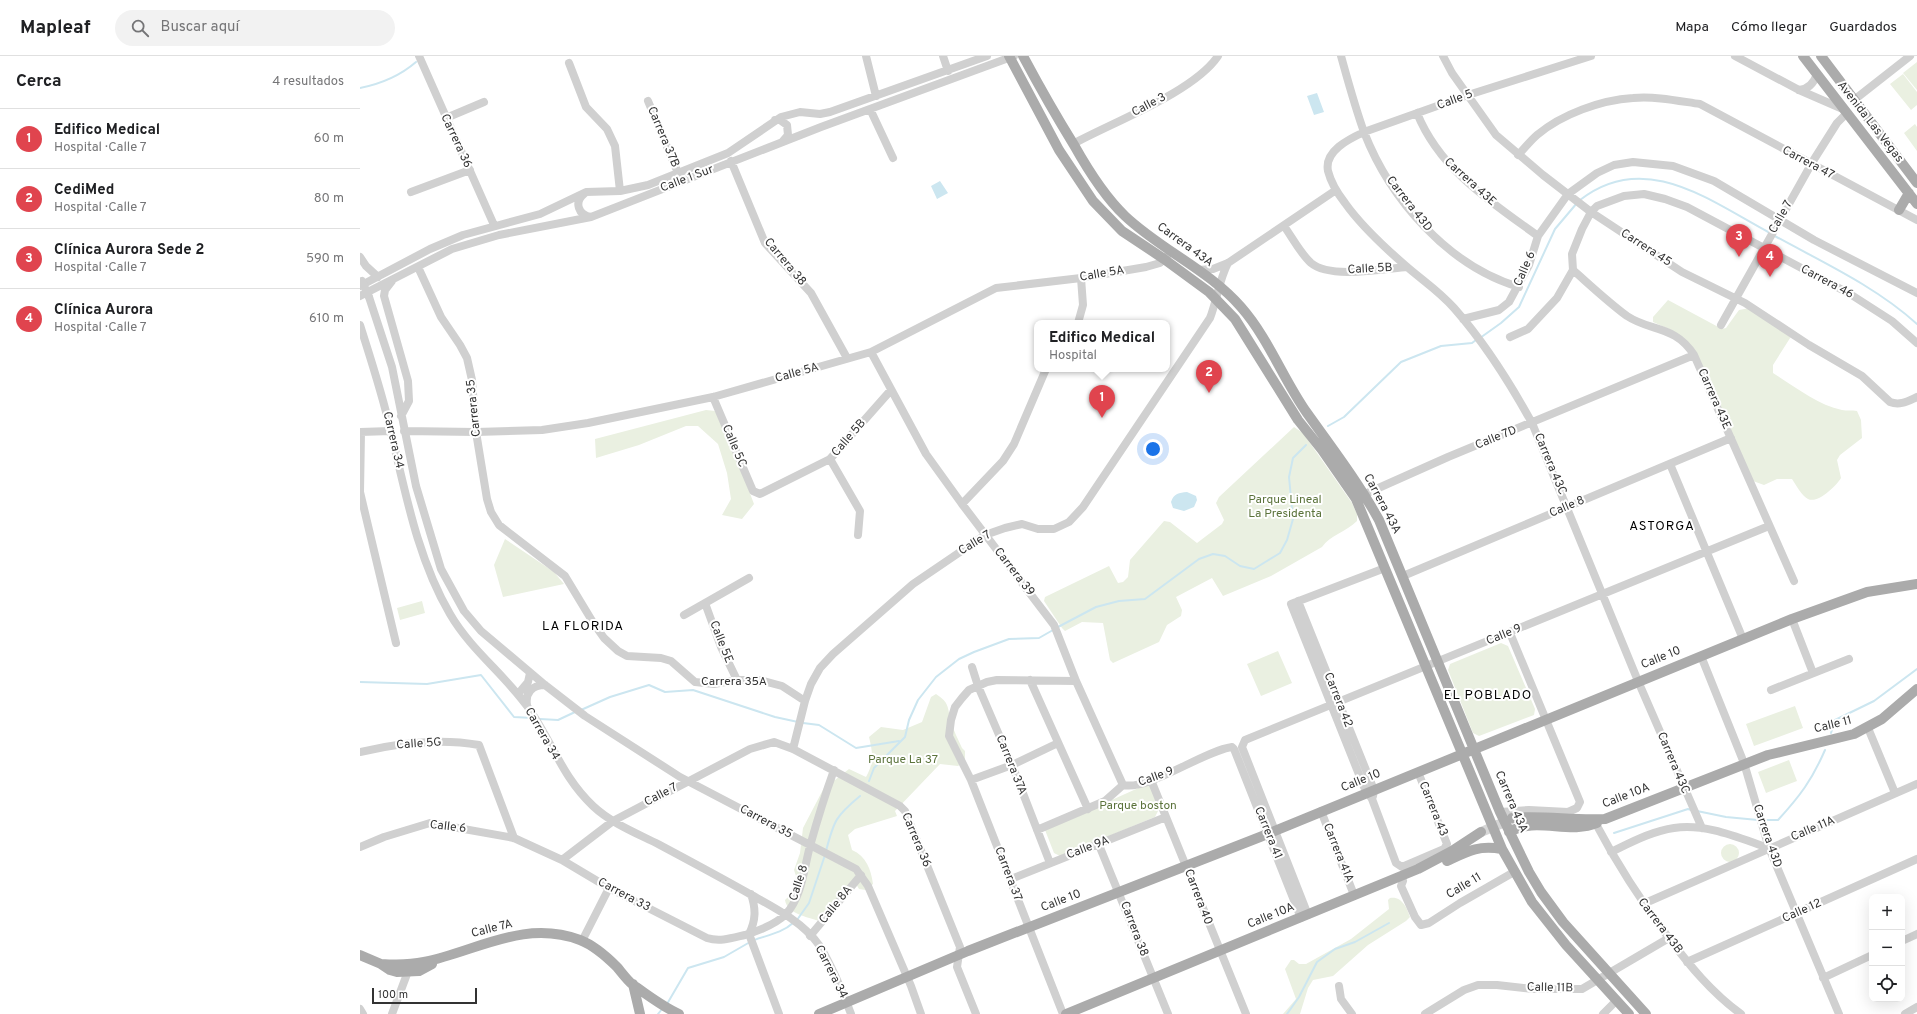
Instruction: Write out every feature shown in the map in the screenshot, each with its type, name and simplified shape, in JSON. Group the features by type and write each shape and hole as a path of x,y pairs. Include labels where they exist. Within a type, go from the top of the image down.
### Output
{"main road":[{"name":"Carrera 43A","path":"1023,56 1073,144 1110,201 1130,221 1220,287 1242,308 1255,326 1307,413 1365,494 1379,520 1403,576 1500,812 1541,892 1608,974 1646,1014"},
{"name":"Avenida Las Vegas","path":"1803,56 1917,204"},
{"name":"Avenida Las Vegas","path":"1821,56 1917,183"},
{"name":"Carrera 43A","path":"1011,57 1059,150 1093,201 1122,231 1164,259 1217,300 1241,327 1298,420 1322,450 1356,499 1502,849 1514,872 1532,902 1566,945 1629,1014"},
{"path":"1899,210 1908,193"},
{"name":"Calle 10","path":"819,1014 958,956 1321,811 1371,794 1474,748 1792,619 1867,592 1917,584"},
{"name":"Calle 11","path":"1744,763 1784,750 1839,739 1868,728 1891,712 1917,689"},
{"name":"Calle 10A","path":"1512,818 1527,817 1600,821 1744,763"},
{"path":"1509,832 1523,826 1572,828 1600,821"},
{"name":"Calle 10A","path":"1066,1014 1378,886 1435,861 1480,832"},
{"path":"1378,886 1403,881 1470,850 1486,847 1502,849"},
{"name":"Calle 7A","path":"360,955 381,964 411,971 442,958 504,938 543,932 560,934 582,941 612,963 633,984 642,989 664,1007 679,1014"},
{"path":"633,984 639,1004 640,1014"}],"street":[{"name":"Carrera 36","path":"419,56 494,225"},
{"path":"866,56 876,96"},
{"path":"943,56 948,71"},
{"name":"Calle 1 Sur","path":"360,286 446,242 494,225 540,214 586,192 620,191 648,185 728,153 775,120 790,113 800,112 820,114 830,112 987,56"},
{"name":"Calle 3","path":"1073,144 1160,100 1204,73 1218,56"},
{"name":"Carrera 43D","path":"1341,56 1364,132 1381,167 1396,190 1427,229 1453,253 1505,283 1519,287"},
{"name":"Carrera 45","path":"1443,56 1452,73 1496,135 1518,155 1590,210 1682,272 1736,299 1862,376 1884,398 1896,404 1917,396"},
{"name":"Calle 5","path":"1328,161 1341,145 1364,132 1468,95 1581,58 1592,56"},
{"path":"1735,56 1799,90 1846,112"},
{"path":"1854,100 1910,56"},
{"name":"Calle 1 Sur","path":"360,296 468,243 544,225 591,217 782,142 1011,57"},
{"path":"569,63 586,107 607,129 615,146 620,191"},
{"path":"1799,90 1813,84 1817,74"},
{"name":"Carrera 47","path":"1518,155 1537,135 1554,123 1605,103 1633,98 1652,98 1700,104 1810,165 1917,220"},
{"name":"Carrera 37B","path":"648,101 678,173"},
{"path":"446,118 484,102"},
{"path":"870,109 893,158"},
{"name":"Calle 7","path":"1721,325 1810,165 1837,123 1846,112"},
{"name":"Carrera 43E","path":"1417,113 1424,132 1440,155 1459,175 1484,197 1538,236"},
{"path":"775,120 780,120 787,126 788,135 782,142"},
{"name":"Carrera 43C","path":"1328,161 1328,170 1336,190 1365,227 1407,267 1430,284 1463,320 1505,377 1532,422 1604,594 1638,681 1702,828"},
{"name":"Carrera 38","path":"731,162 765,242 811,293 847,358"},
{"name":"Calle 6","path":"1463,320 1499,310 1509,302 1519,287 1529,265 1538,236 1571,196 1597,173 1614,165 1633,162 1674,166 1714,181 1780,219"},
{"path":"411,192 470,170"},
{"path":"1198,270 1213,269 1228,263 1336,190"},
{"path":"586,192 580,198 578,207 583,214 591,217"},
{"name":"Carrera 46","path":"1590,210 1624,196 1644,194 1665,199 1687,207 1871,306 1917,343"},
{"path":"1510,337 1528,329 1536,323 1556,298 1572,270 1572,254 1590,210"},
{"path":"1780,219 1833,250 1917,293"},
{"name":"Calle 5B","path":"1284,226 1310,262 1324,270 1333,271 1407,267"},
{"name":"Calle 5A","path":"404,431 476,432 542,430 588,424 713,397 871,352 996,288 1081,278 1155,265 1164,259 1171,250"},
{"path":"360,259 378,277"},
{"path":"1220,287 1222,276 1228,263"},
{"name":"Carrera 35","path":"418,267 441,317 460,344 467,358 472,380 476,432 487,499 491,512 499,525 525,545"},
{"name":"Carrera 43E","path":"1572,270 1627,316 1638,322 1670,332 1689,348 1694,355 1794,581"},
{"name":"Carrera 34","path":"360,278 369,297 384,341 398,395 404,431 427,526 441,570 464,611 481,632 545,686"},
{"path":"1079,320 1083,305 1081,278"},
{"path":"395,279 385,290 384,296 408,381 409,401 401,416"},
{"name":"Calle 7","path":"792,749 805,701 811,684 820,668 833,654 913,584 985,535 1022,524 1038,529 1054,529 1068,522 1083,507 1210,318 1220,287"},
{"name":"Carrera 34","path":"360,326 383,398 418,538 441,596 449,612 467,639 518,694 539,724 560,765 573,784 591,804 613,821 751,894 789,917 799,925 819,946 851,1014"},
{"name":"Carrera 39","path":"871,352 926,454 985,535 1033,596 1054,627 1059,636 1076,682 1123,785"},
{"name":"Calle 7D","path":"1365,494 1532,422 1694,355"},
{"path":"962,504 1003,461 1014,444 1034,393 1044,372"},
{"name":"Calle 5B","path":"757,493 760,494 830,459 891,390"},
{"name":"Calle 5C","path":"713,397 753,491 757,493"},
{"path":"391,431 361,432 360,492 396,643"},
{"name":"Calle 8","path":"1403,576 1731,438"},
{"path":"830,459 860,511 858,535"},
{"path":"1670,464 1742,639"},
{"name":"Calle 9","path":"1037,830 1105,801 1123,785 1128,786 1151,780 1237,746 1335,703 1770,526"},
{"name":"Carrera 35A","path":"525,545 565,576 597,629 618,651 627,656 661,658 671,661 695,682 714,684 737,680 760,680 772,682 782,686 805,701"},
{"name":"Carrera 42","path":"1385,568 1295,603 1371,794 1396,863 1399,866"},
{"path":"684,615 749,578"},
{"name":"Calle 5E","path":"705,603 721,647 737,680"},
{"path":"1792,619 1813,673"},
{"path":"1500,812 1529,810 1568,812 1577,808 1580,802 1510,633"},
{"name":"Carrera 43D","path":"1701,656 1744,763 1769,848 1839,1014"},
{"path":"1771,690 1850,659"},
{"name":"Carrera 37A","path":"972,668 1050,863"},
{"path":"518,694 528,682 530,673"},
{"path":"978,686 997,680 1076,682"},
{"path":"1030,680 1088,808"},
{"path":"528,708 527,695 530,690 534,687 545,686"},
{"name":"Carrera 35","path":"545,686 585,716 686,781 856,869 868,886 907,977 921,1014"},
{"name":"Carrera 37","path":"978,686 969,690 955,707 949,728 949,736 971,780 1063,1014"},
{"path":"1868,728 1895,793"},
{"name":"Calle 5G","path":"360,752 422,743 442,742 479,745 514,838"},
{"name":"Carrera 36","path":"766,743 774,742 792,749 900,806 905,811 960,947 957,966 976,1014"},
{"name":"Calle 7","path":"562,860 613,821 686,781 766,743"},
{"path":"971,780 1012,765 1058,743"},
{"name":"Carrera 41","path":"1237,746 1305,916"},
{"name":"Calle 8","path":"751,940 778,920 789,917 813,847 834,770"},
{"name":"Carrera 43","path":"1399,866 1402,867 1444,848 1447,844 1418,772"},
{"name":"Carrera 40","path":"1151,780 1219,951 1246,1014"},
{"name":"Calle 11A","path":"1643,904 1917,784"},
{"name":"Carrera 41A","path":"1321,811 1354,895"},
{"path":"628,813 627,822 631,830"},
{"path":"1686,828 1696,815"},
{"name":"Calle 9A","path":"1011,879 1166,817"},
{"name":"Carrera 43B","path":"1600,821 1611,852 1643,904 1687,962 1722,1000 1741,1014"},
{"name":"Calle 6","path":"361,847 384,837 430,823 514,838"},
{"path":"1611,852 1660,832 1674,828 1702,828 1737,837 1769,848"},
{"name":"Carrera 33","path":"514,838 562,860 609,888 715,941 731,939 751,940"},
{"name":"Carrera 38","path":"1099,845 1168,1014"},
{"name":"Calle 12","path":"1687,962 1917,859"},
{"name":"Calle 11","path":"1403,881 1401,886 1414,917 1420,925 1429,923 1460,903 1514,872"},
{"name":"Calle 8A","path":"810,936 861,875"},
{"path":"582,941 609,888"},
{"path":"751,894 756,910 752,926 751,940 779,1014"},
{"path":"1905,940 1917,934"},
{"name":"Calle 11B","path":"1425,1014 1464,990 1478,985 1497,985 1533,989 1582,989 1669,938"},
{"path":"1823,978 1869,956"},
{"path":"392,1014 411,971"},
{"path":"1339,986 1341,999 1352,1014"},
{"path":"1603,1014 1616,1000"},
{"path":"1905,1014 1917,1007"},
{"path":"360,1009 363,1014"}],"green space":[{"path":"1917,62 1917,90 1903,73"},
{"path":"1903,74 1917,92 1917,105 1911,110 1890,84"},
{"path":"1915,124 1917,127 1917,151 1904,133"},
{"path":"1668,300 1722,329 1726,328 1739,310 1755,307 1776,319 1789,330 1792,335 1773,365 1773,373 1824,404 1842,410 1857,411 1861,420 1862,438 1840,455 1837,460 1841,478 1822,497 1812,500 1808,499 1799,490 1792,479 1777,479 1764,485 1753,481 1700,360 1671,330 1653,322 1653,317"},
{"path":"706,410 715,411 726,430 754,504 742,519 722,515 731,499 727,473 718,444 698,426 686,426 639,445 596,458 595,439"},
{"name":"Parque Lineal La Presidenta","path":"1294,427 1303,433 1352,503 1357,514 1357,521 1353,525 1329,539 1322,547 1271,576 1223,596 1212,578 1176,597 1182,610 1181,616 1167,625 1159,642 1113,663 1110,660 1103,623 1082,622 1065,631 1062,628 1044,601 1045,597 1109,566 1118,583 1123,582 1128,577 1130,560 1164,521 1170,522 1197,543 1222,524 1224,520 1216,503 1219,497"},
{"path":"505,539 554,572 564,584 503,597 494,565"},
{"path":"422,601 425,613 400,620 397,608"},
{"path":"1501,643 1508,646 1535,709 1534,715 1479,736 1473,733 1448,670 1450,664"},
{"path":"1278,651 1292,683 1261,696 1247,664"},
{"name":"Parque La 37","path":"936,694 946,703 954,731 965,751 965,761 958,766 940,764 895,811 897,816 855,829 848,835 852,850 861,856 867,864 871,873 873,884 866,890 859,889 856,884 819,921 794,912 787,905 785,900 794,891 796,876 794,870 800,853 803,828 827,782 835,780 849,769 866,777 872,762 869,737 881,727 903,730 922,722 931,697"},
{"path":"1795,706 1803,728 1754,746 1746,724"},
{"path":"1789,760 1797,781 1766,793 1758,772"},
{"name":"Parque boston","path":"1145,785 1150,786 1159,809 1155,817 1060,856 1054,853 1045,830"},
{"path":"1730,844 1736,847 1739,853 1736,859 1730,862 1724,859 1721,853 1724,847"},
{"path":"1390,898 1401,901 1406,907 1410,917 1368,945 1333,976 1313,980 1308,988 1300,1014 1283,1014 1296,999 1285,969 1291,960 1294,960 1299,964 1306,964 1351,939 1389,909 1388,900"}],"water":[{"path":"1317,93 1324,112 1314,115 1307,96"},
{"path":"940,181 948,193 937,199 931,186"},
{"path":"1187,492 1196,496 1197,500 1194,507 1184,511 1173,508 1171,502 1175,495"}],"waterway":[{"path":"360,88 390,78 404,71 416,62"},
{"path":"1580,200 1604,185 1629,179 1653,180 1677,185 1701,195 1770,233"},
{"path":"1480,338 1501,323 1519,307 1555,229 1577,203"},
{"path":"1773,235 1866,286 1901,310 1917,324"},
{"path":"1328,426 1344,417 1401,362 1441,346 1472,343 1476,340"},
{"path":"1058,627 1096,607 1119,601 1145,599 1199,559 1213,554 1225,556 1240,566 1254,569 1280,553 1287,540 1293,519 1289,477 1293,458 1306,445"},
{"path":"869,781 874,768 905,737 909,720 918,700 936,677 959,659 974,652 1009,639 1039,638 1053,630"},
{"path":"1831,733 1835,720 1874,701 1917,669"},
{"path":"360,682 427,684 481,675 514,717 533,718"},
{"path":"581,710 610,697 649,685 665,692 693,690 775,717 798,722"},
{"path":"540,719 558,720 575,712"},
{"path":"803,723 819,725 856,748 899,741"},
{"path":"1763,820 1778,820 1786,811 1810,779 1825,750"},
{"path":"826,851 831,832 837,819 860,796"},
{"path":"1614,833 1688,809 1691,810"},
{"path":"1697,811 1726,817 1758,820"},
{"path":"797,920 809,903 825,855"},
{"path":"754,940 780,931 793,923"},
{"path":"1287,1014 1299,997 1317,962 1335,949 1355,942 1389,923"},
{"path":"667,1004 688,968 724,957 750,942"},
{"path":"658,1014 662,1009"}],"tunnel":[{"path":"1481,832 1512,819"}],"place":[{"name":"Clínica Aurora Sede 2","path":"1739,257"},
{"name":"Clínica Aurora","path":"1770,277"},
{"name":"CediMed","path":"1209,393"},
{"name":"Edifico Medical","path":"1102,418"}],"district":[{"name":"ASTORGA","path":"1662,527"},
{"name":"LA FLORIDA","path":"583,627"},
{"name":"EL POBLADO","path":"1488,696"}]}
